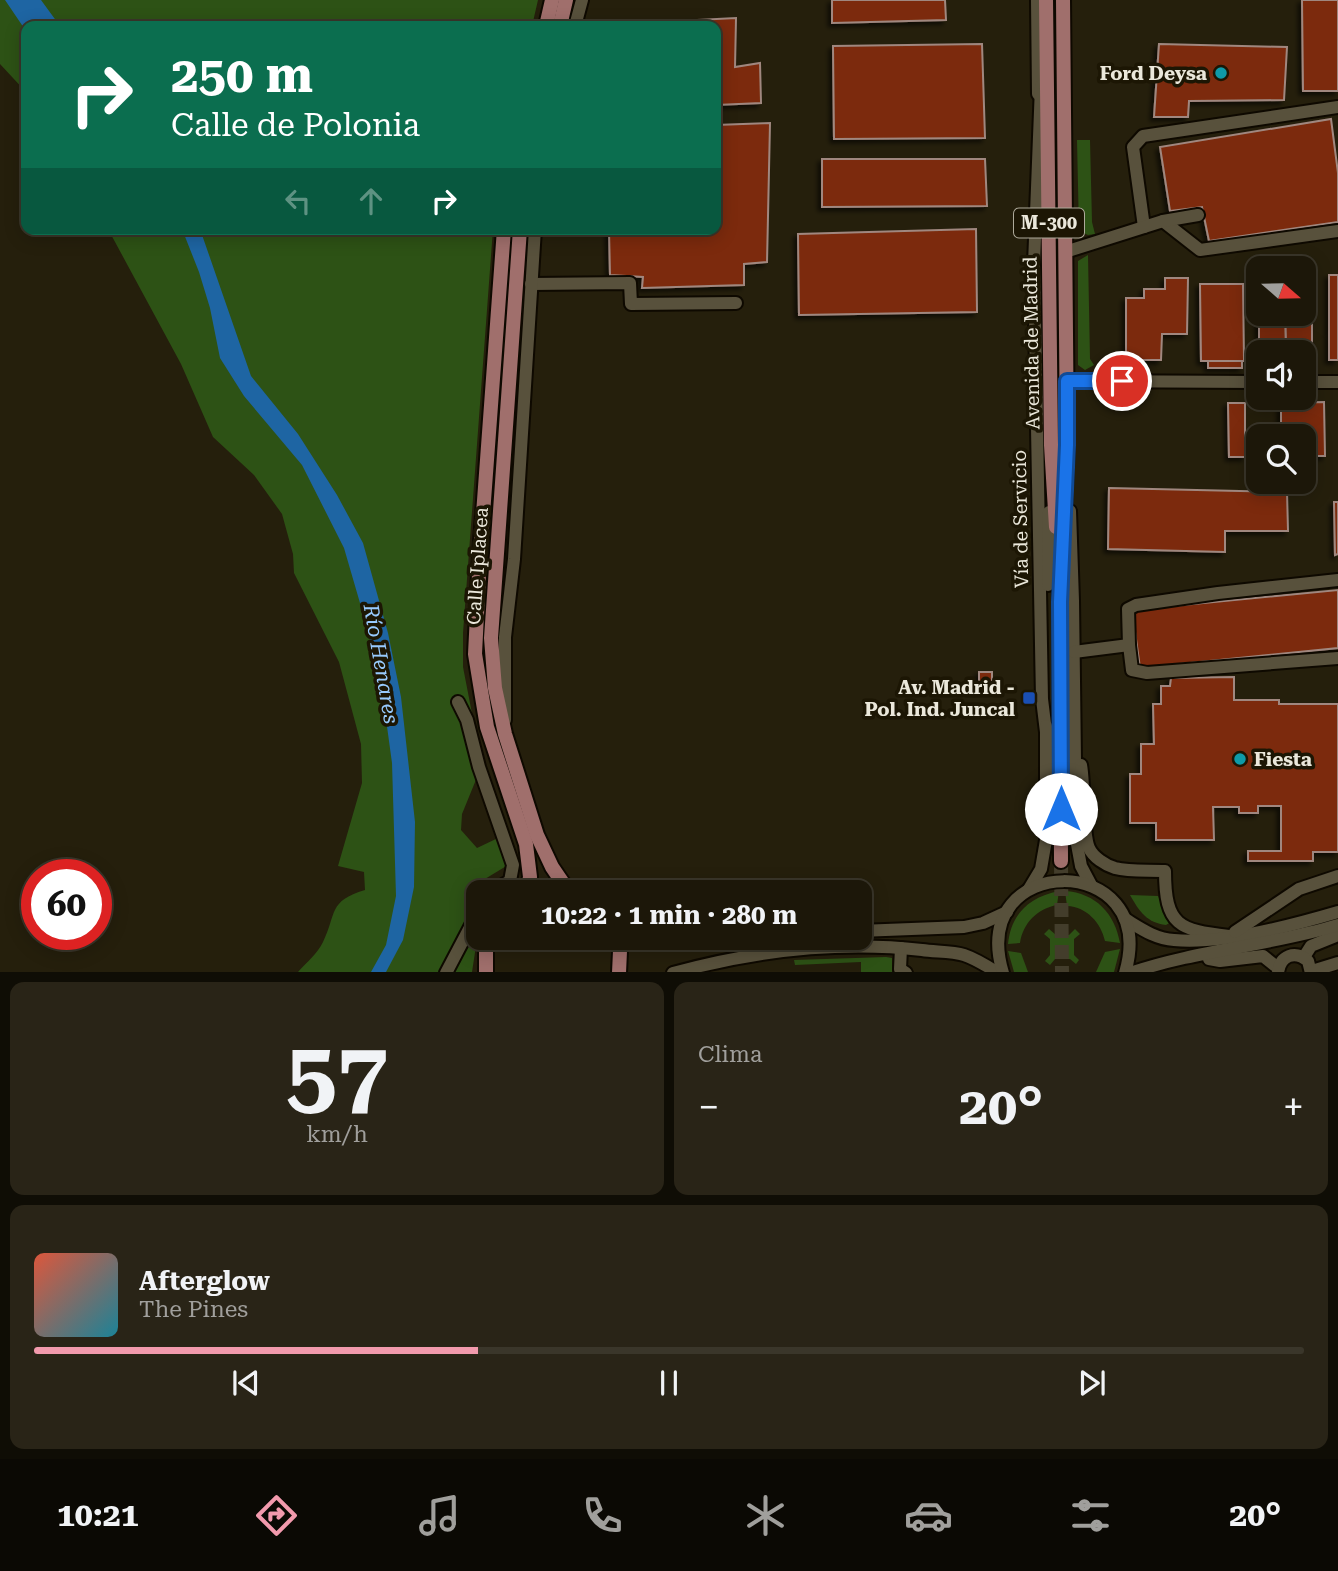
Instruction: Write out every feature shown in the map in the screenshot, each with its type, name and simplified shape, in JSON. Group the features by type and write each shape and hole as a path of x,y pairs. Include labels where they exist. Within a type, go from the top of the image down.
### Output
{"main road":[{"path":"547,21 552,0"},
{"path":"561,21 566,0"},
{"name":"Avenida de Madrid","path":"1045,0 1051,445 1060,602"},
{"name":"Avenida de Madrid","path":"1061,861 1060,602 1067,445 1063,0"},
{"name":"Calle Iplacea","path":"504,235 475,654 486,727 526,844 529,880"},
{"name":"Calle Iplacea","path":"520,235 491,638 495,688 505,734 537,835 561,880"},
{"path":"486,950 486,972"},
{"path":"619,972 620,950"}],"street":[{"path":"576,21 582,0"},
{"name":"Vía de Servicio","path":"1037,0 1039,137"},
{"name":"Vía de Servicio","path":"1045,0 1034,264 1042,699 1046,732"},
{"path":"1144,227 1133,147 1143,136 1338,107"},
{"path":"1065,252 1163,220 1198,215"},
{"path":"1163,220 1200,250 1338,231"},
{"path":"505,734 505,637 514,559 535,235"},
{"path":"531,284 630,284 631,304 736,303"},
{"path":"1067,381 1246,382"},
{"path":"1316,382 1338,382"},
{"name":"M-300","path":"1029,890 1041,869 1046,840 1051,445"},
{"name":"M-300","path":"1067,445 1076,734 1076,839 1081,866 1091,885"},
{"path":"1338,580 1218,593 1136,605 1128,610 1132,670 1147,673 1338,658"},
{"path":"1074,652 1129,645"},
{"path":"458,702 467,720 479,767 513,865 510,880"},
{"path":"1076,734 1085,784 1086,836 1089,849 1099,860 1115,868 1165,871 1165,892 1170,911 1178,925 1199,932 1229,936 1299,889 1338,876"},
{"name":"M-300","path":"1003,972 998,955 998,933 1007,912 1016,899 1049,881 1070,880 1091,885 1116,905 1125,919"},
{"name":"M-300","path":"872,931 964,927 983,923 1007,912"},
{"path":"1125,919 1147,933 1172,940 1259,931 1338,912"},
{"path":"1125,919 1130,937 1127,972 1149,970 1175,959 1262,944 1338,925"},
{"path":"446,972 466,934"},
{"path":"1304,957 1311,946 1338,935"},
{"path":"673,972 706,963 778,951 832,947 901,948 963,955 998,972"},
{"path":"901,948 900,969 906,972"},
{"path":"1191,957 1220,961 1263,956 1278,970 1283,958 1299,955 1304,957 1311,972 1338,963"}],"green space":[{"path":"0,0 538,0 533,21 21,21 21,87 0,64"},
{"path":"1077,140 1090,140 1092,222 1095,234 1088,235 1079,231"},
{"path":"111,235 493,235 463,633 463,667 482,765 462,814 461,830 477,848 498,838 508,865 483,880 466,880 466,950 475,950 472,972 298,972 321,946 339,904 353,894 365,890 364,872 338,866 362,783 361,744 339,662 294,573 293,554 282,514 254,475 213,437 181,364"},
{"path":"1088,255 1090,359 1094,365 1085,370 1078,365 1078,261"},
{"path":"1059,891 1057,905 1032,918 1024,929 1020,943 1008,944 1013,924 1023,909 1030,902"},
{"path":"1065,891 1086,896 1102,907 1114,923 1120,943 1105,941 1092,917 1081,909 1067,906"},
{"path":"1130,895 1158,896 1171,922 1166,925 1149,919"},
{"path":"1049,929 1056,935 1069,935 1075,929 1080,934 1074,939 1074,955 1079,960 1076,964 1070,959 1055,959 1050,965 1045,961 1050,955 1050,939 1044,934"},
{"path":"1120,949 1114,972 1096,972 1105,952"},
{"path":"1008,951 1021,953 1028,972 1014,972"},
{"path":"892,958 892,972 861,972 861,962 795,965 794,960"}],"water":[{"path":"5,0 41,0 56,21 21,21 21,24"},
{"name":"Río Henares","path":"184,235 202,235 251,376 298,434 337,495 363,543 388,633 401,697 415,822 414,887 403,940 386,972 371,972 386,945 396,896 392,763 382,690 369,634 344,548 302,465 244,396 220,358 210,308"}],"building":[{"path":"832,0 945,0 946,20 832,23"},
{"path":"1302,0 1338,0 1338,91 1303,91"},
{"path":"736,18 735,67 760,63 761,103 721,105 721,21 677,21"},
{"path":"982,44 985,138 834,139 833,46"},
{"name":"Ford Deysa","path":"1159,44 1287,47 1284,100 1189,101 1188,117 1154,117"},
{"path":"1331,119 1338,173 1338,222 1209,241 1202,207 1170,211 1160,147"},
{"path":"770,123 767,262 744,264 744,285 642,288 643,277 610,275 609,235 721,235 721,125"},
{"path":"822,159 985,159 987,206 822,207"},
{"path":"976,229 977,312 799,315 798,234"},
{"path":"1329,275 1338,275 1338,360 1329,360"},
{"path":"1165,278 1188,278 1187,334 1162,334 1161,360 1126,360 1126,298 1144,298 1144,289 1165,289"},
{"path":"1200,284 1243,284 1244,361 1201,361"},
{"path":"1259,326 1285,326 1286,340 1259,340"},
{"path":"1285,326 1312,326 1312,340 1286,340"},
{"path":"1208,361 1242,361 1242,368 1208,368"},
{"path":"1316,402 1324,402 1325,456 1316,456 1316,424 1281,424 1281,410 1316,410"},
{"path":"1228,403 1245,403 1245,457 1229,457"},
{"path":"1109,488 1287,494 1288,531 1225,531 1225,552 1108,549"},
{"path":"1334,502 1338,502 1338,554 1335,555"},
{"path":"1338,590 1338,648 1140,668 1132,610"},
{"path":"979,672 992,672 992,687 979,687"},
{"name":"Fiesta","path":"1234,677 1234,700 1279,700 1279,704 1338,704 1338,852 1313,852 1313,861 1248,861 1248,851 1281,851 1281,806 1258,806 1258,813 1239,813 1239,807 1213,807 1214,840 1156,840 1156,823 1130,823 1130,774 1141,774 1141,744 1154,744 1153,704 1161,704 1161,686 1170,686 1171,678"}],"tunnel":[{"path":"1061,861 1062,972"}],"place":[{"name":"Ford Deysa","path":"1221,73"},
{"name":"Av. Madrid - Pol. Ind. Juncal","path":"1029,698"},
{"name":"Fiesta","path":"1240,759"}],"route":[{"path":"1061,809 1060,602 1067,381 1122,381"}]}
